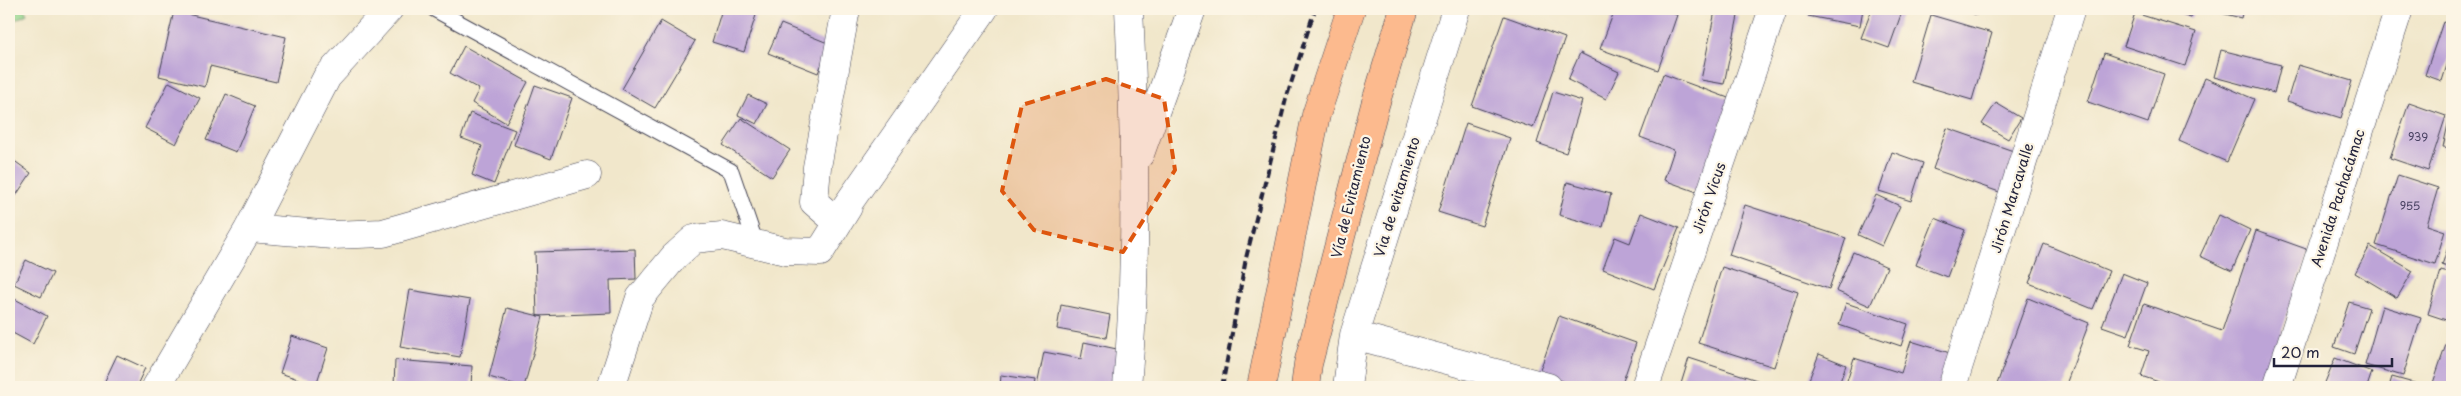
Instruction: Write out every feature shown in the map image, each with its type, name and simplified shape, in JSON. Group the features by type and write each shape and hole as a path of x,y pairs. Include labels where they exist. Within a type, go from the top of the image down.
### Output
{"highway":[{"path":"1261,387 1316,115 1351,9"},
{"name":"Vía de Evitamiento","path":"1306,387 1308,364 1368,134 1404,9"}],"street":[{"path":"156,387 249,228 327,77 389,9"},
{"path":"846,9 817,168 814,202 836,221 851,202"},
{"path":"611,387 640,298 674,257 694,239 722,236 785,251 820,252 851,202 984,9"},
{"path":"1127,387 1133,321 1135,169 1130,9"},
{"path":"1135,169 1192,9"},
{"name":"Via de evitamiento","path":"1347,387 1354,335 1456,9"},
{"name":"Jirón Vicus","path":"1645,387 1773,9"},
{"name":"Jirón Marcavalle","path":"1952,387 2071,9"},
{"name":"Avenida Pachacámac","path":"2277,387 2399,9"},
{"path":"249,228 333,234 382,233 587,175"},
{"path":"1354,335 1548,387"}],"lane":[{"path":"434,9 731,171 756,244"}],"highlighted area":[{"path":"1106,79 1164,99 1175,170 1123,252 1034,230 1002,191 1022,105"}],"green space":[{"path":"9,9 24,9 27,14 9,23"}],"building":[{"path":"722,9 758,9 744,52 712,42"},
{"path":"1615,9 1661,9 1677,15 1658,70 1600,49"},
{"path":"1810,9 1863,9 1860,26 1808,16"},
{"path":"1872,9 1903,9 1889,48 1861,38"},
{"path":"1958,9 1979,9 1977,15"},
{"path":"2162,9 2194,9 2191,18"},
{"path":"2214,9 2243,9 2241,18 2213,11"},
{"path":"174,11 286,37 276,82 210,66 205,87 159,76"},
{"path":"1715,11 1738,16 1724,84 1701,80"},
{"path":"2135,13 2196,32 2185,66 2124,46"},
{"path":"1931,15 1992,33 1972,100 1911,82"},
{"path":"1504,16 1565,38 1533,128 1472,106"},
{"path":"661,21 695,41 655,108 622,89"},
{"path":"2443,22 2452,25 2452,49 2442,81 2425,75"},
{"path":"781,24 830,44 818,73 768,53"},
{"path":"464,46 528,82 506,123 472,103 479,89 450,73"},
{"path":"2221,50 2281,65 2274,93 2214,77"},
{"path":"1580,53 1619,72 1606,99 1568,80"},
{"path":"2104,53 2164,74 2148,123 2088,102"},
{"path":"2298,65 2352,81 2341,118 2287,101"},
{"path":"1663,74 1731,99 1697,192 1664,180 1674,150 1640,137"},
{"path":"2205,78 2254,99 2227,162 2179,141"},
{"path":"169,82 200,98 176,144 145,128"},
{"path":"535,85 572,98 551,159 514,145"},
{"path":"1553,92 1582,101 1566,153 1537,143"},
{"path":"226,94 255,106 236,152 206,140"},
{"path":"748,95 767,104 757,124 738,115"},
{"path":"1996,103 2021,118 2008,139 1982,124"},
{"path":"2409,103 2446,116 2428,171 2390,158"},
{"path":"470,113 515,130 494,184 472,175 482,146 461,138"},
{"path":"2450,115 2452,116 2452,148 2443,147"},
{"path":"741,118 790,150 772,177 723,145"},
{"path":"1466,123 1510,138 1482,226 1438,212"},
{"path":"1947,128 2022,154 2008,195 1933,169"},
{"path":"1892,152 1923,163 1911,201 1879,191"},
{"path":"9,157 31,173 9,206"},
{"path":"2398,175 2438,188 2427,225 2445,231 2435,264 2376,245"},
{"path":"1567,182 1611,194 1603,227 1559,215"},
{"path":"1876,195 1900,206 1882,246 1858,235"},
{"path":"1745,205 1846,238 1829,289 1729,255"},
{"path":"1641,213 1679,228 1654,289 1603,269 1615,237 1630,243"},
{"path":"2219,215 2250,230 2232,271 2200,256"},
{"path":"1935,218 1965,230 1947,277 1916,265"},
{"path":"2256,231 2309,250 2263,387 2174,387 2141,376 2149,351 2130,345 2144,304 2222,331"},
{"path":"2452,235 2452,269 2442,265"},
{"path":"2044,244 2109,271 2093,309 2029,283"},
{"path":"2370,246 2413,271 2397,298 2355,273"},
{"path":"635,249 636,279 610,280 611,313 537,316 535,252"},
{"path":"1853,252 1887,267 1870,306 1836,291"},
{"path":"26,260 53,273 41,297 14,284"},
{"path":"1722,267 1798,292 1774,367 1698,343"},
{"path":"2441,271 2452,274 2452,322 2428,314"},
{"path":"2122,273 2147,283 2128,335 2102,326"},
{"path":"410,290 470,300 460,357 400,347"},
{"path":"11,297 47,316 33,344 9,331 9,302"},
{"path":"2028,298 2089,323 2065,387 1996,387"},
{"path":"2349,302 2369,308 2354,354 2334,347"},
{"path":"1846,303 1908,324 1901,346 1839,325"},
{"path":"1061,305 1110,315 1106,338 1057,329"},
{"path":"2382,306 2421,318 2403,376 2365,365"},
{"path":"507,308 543,317 524,387 489,377"},
{"path":"1559,316 1636,343 1621,387 1580,387 1539,373"},
{"path":"2452,327 2452,387 2445,387 2433,383"},
{"path":"292,336 328,348 316,385 280,373"},
{"path":"1911,341 1950,353 1939,387 1845,387 1854,358 1901,373"},
{"path":"1084,342 1126,351 1119,387 1037,386 1044,352 1081,359"},
{"path":"1819,354 1846,365 1838,387 1820,387 1808,382"},
{"path":"117,355 145,368 136,387 102,387"},
{"path":"1689,358 1769,384 1768,387 1680,387"},
{"path":"2335,358 2372,372 2367,387 2324,385"},
{"path":"395,360 472,366 471,387 394,387"},
{"path":"1001,375 1035,380 1034,387 1000,387"},
{"path":"2392,377 2428,387 2389,387"}],"railway":[{"path":"1222,387 1246,258 1286,99 1315,9"}]}
